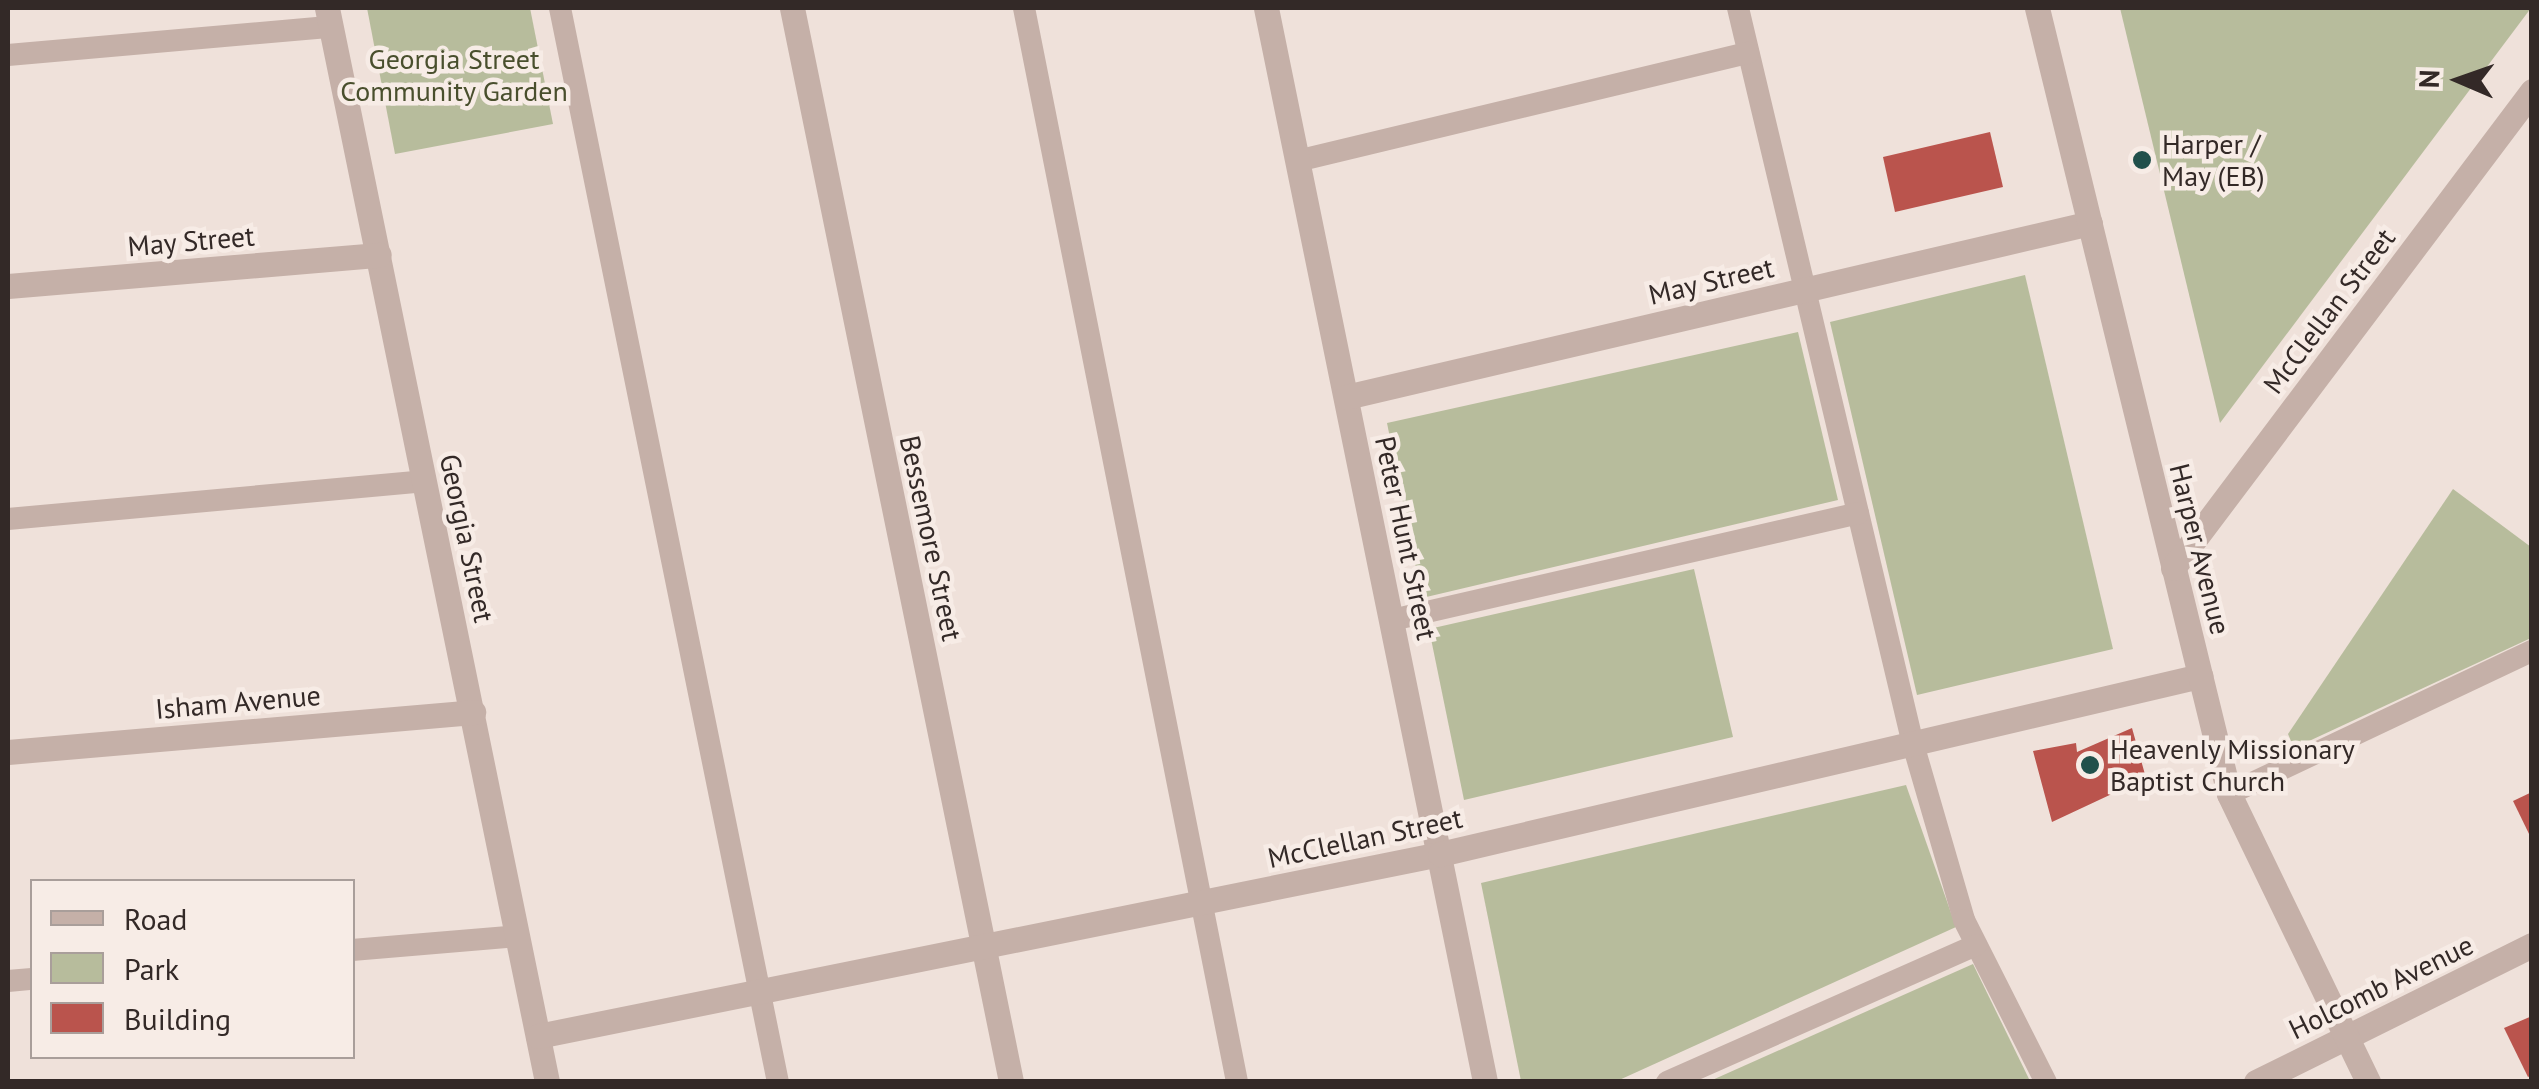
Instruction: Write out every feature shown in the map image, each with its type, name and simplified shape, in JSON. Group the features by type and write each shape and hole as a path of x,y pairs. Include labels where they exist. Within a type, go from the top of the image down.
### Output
{"street":[{"name":"Bessemore Street","path":"792,8 1011,1082"},
{"name":"Peter Hunt Street","path":"1266,8 1485,1082"},
{"name":"Harper Avenue","path":"2038,8 2229,794 2368,1082"},
{"name":"Georgia Street","path":"329,17 547,1082"},
{"name":"McClellan Street","path":"2174,568 2532,90"},
{"name":"May Street","path":"1346,397 2090,223"},
{"name":"May Street","path":"8,286 379,255"},
{"name":"McClellan Street","path":"538,1036 1440,854 2200,676"},
{"name":"Isham Avenue","path":"8,752 472,712"},
{"name":"Holcomb Avenue","path":"2256,1082 2532,945"}],"lane":[{"path":"560,8 778,1082"},
{"path":"1024,8 1237,1082"},
{"path":"1738,8 1913,744 1976,945 2046,1082"},
{"path":"8,55 329,17"},
{"path":"1297,161 1748,53"},
{"path":"8,519 424,481"},
{"path":"1392,620 1858,513"},
{"path":"2229,794 2532,651"},
{"path":"355,950 517,936"},
{"path":"1667,1082 1976,945"}],"green space":[{"name":"Georgia Street Community Garden","path":"367,8 530,8 553,124 395,154"},
{"path":"2120,8 2531,8 2220,423"},
{"path":"2025,275 2113,649 1917,695 1830,322"},
{"path":"1798,332 1838,500 1422,598 1387,423"},
{"path":"2453,489 2531,547 2531,638 2294,748 2288,734"},
{"path":"1694,569 1733,737 1464,800 1429,629"},
{"path":"1906,785 1956,927 1617,1081 1521,1081 1481,883"},
{"path":"1973,964 2030,1081 1710,1081"}],"building":[{"path":"1990,132 2003,187 1895,212 1883,157"},
{"name":"Heavenly Missionary Baptist Church","path":"2132,728 2146,778 2052,822 2033,751 2076,743 2077,752"},
{"path":"2532,792 2532,840 2513,801"},
{"path":"2532,1016 2532,1075 2528,1077 2504,1028"}],"place":[{"name":"Harper / May (EB)","path":"2142,160"},
{"name":"Heavenly Missionary Baptist Church","path":"2090,765"}]}
